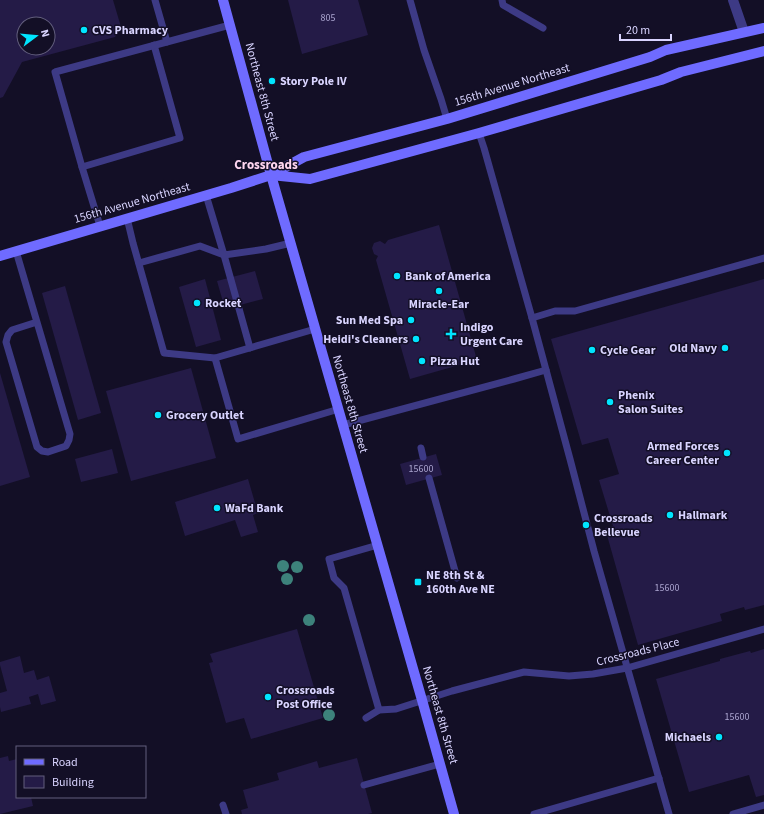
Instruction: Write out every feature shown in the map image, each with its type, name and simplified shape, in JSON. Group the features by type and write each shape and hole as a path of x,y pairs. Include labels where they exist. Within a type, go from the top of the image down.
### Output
{"main road":[{"name":"Northeast 8th Street","path":"223,0 271,175 454,814"},
{"name":"156th Avenue Northeast","path":"0,256 271,175 304,158 447,119 650,57 666,50 764,28"},
{"name":"156th Avenue Northeast","path":"271,175 310,179 479,133 661,80 681,72 764,51"}],"street":[{"path":"733,0 744,32"}],"lane":[{"path":"156,0 167,42"},
{"path":"410,0 424,50 447,119"},
{"path":"502,0 503,5 543,28"},
{"path":"100,226 55,72 230,25"},
{"path":"82,167 180,138 154,46"},
{"path":"479,133 532,318 577,483 584,516 669,814"},
{"path":"206,195 250,348"},
{"path":"127,218 164,353 215,358 315,329"},
{"path":"140,263 200,246 224,256 291,243"},
{"path":"16,251 37,322 70,434 66,446 48,452 42,451 37,447 6,342 8,335 12,330 37,322"},
{"path":"532,318 555,311 575,311 764,258"},
{"path":"215,358 238,438 339,409"},
{"path":"343,425 546,370"},
{"path":"421,448 423,457"},
{"path":"429,478 457,578"},
{"path":"366,718 379,710 344,588 334,578 329,559 378,545"},
{"name":"Crossroads Place","path":"379,710 396,708 524,672 569,676 594,674 627,668 764,629"},
{"path":"364,785 440,764"},
{"path":"534,814 659,778"},
{"path":"223,805 226,814"},
{"path":"733,814 764,805"}],"building":[{"name":"CVS Pharmacy","path":"0,0 113,0 121,27 115,37 56,53 56,16 16,16 16,56 44,56 22,62 3,97 0,98"},
{"path":"288,0 358,0 368,35 302,54"},
{"path":"439,225 477,360 410,379 376,260 378,256 374,254 372,248 374,243 380,241 385,244 388,240"},
{"path":"255,271 263,299 225,309 217,281"},
{"name":"Rocket","path":"205,279 221,340 196,347 179,287"},
{"path":"764,279 764,605 745,610 744,607 720,614 722,621 638,645 605,528 613,526 599,480 619,474 608,438 582,445 551,339"},
{"path":"65,286 101,413 78,420 42,293"},
{"name":"Grocery Outlet","path":"191,368 216,458 131,481 106,391"},
{"path":"0,373 30,477 0,486"},
{"path":"112,449 118,473 81,482 75,459"},
{"path":"436,454 442,475 406,485 400,464"},
{"name":"WaFd Bank","path":"248,479 258,513 253,515 258,532 241,537 235,520 185,536 175,502"},
{"name":"Crossroads Post Office","path":"297,629 323,718 251,739 244,718 226,723 209,663 213,662 210,654"},
{"name":"Michaels","path":"764,649 764,795 756,797 749,775 689,792 656,679 720,661 720,659"},
{"path":"20,656 24,673 34,670 37,680 49,676 56,701 41,705 38,694 29,697 31,704 1,712 0,693 7,691 0,662"},
{"path":"8,756 9,761 16,759 16,798 31,798 33,806 0,814 0,758"},
{"path":"357,758 372,813 242,814 241,810 248,808 243,790 279,780 277,773 317,761 319,768"}],"place":[{"name":"CVS Pharmacy","path":"84,30"},
{"name":"Story Pole IV","path":"272,81"},
{"name":"Bank of America","path":"397,276"},
{"name":"Miracle-Ear","path":"439,291"},
{"name":"Rocket","path":"197,303"},
{"name":"Sun Med Spa","path":"411,320"},
{"name":"Indigo Urgent Care","path":"451,334"},
{"name":"Heidi's Cleaners","path":"416,339"},
{"name":"Old Navy","path":"725,348"},
{"name":"Cycle Gear","path":"592,350"},
{"name":"Pizza Hut","path":"422,361"},
{"name":"Phenix Salon Suites","path":"610,402"},
{"name":"Grocery Outlet","path":"158,415"},
{"name":"Armed Forces Career Center","path":"727,453"},
{"name":"WaFd Bank","path":"217,508"},
{"name":"Hallmark","path":"670,515"},
{"name":"Crossroads Bellevue","path":"586,525"},
{"name":"NE 8th St & 160th Ave NE","path":"418,582"},
{"name":"Crossroads Post Office","path":"268,697"},
{"name":"Michaels","path":"719,737"}],"district":[{"name":"Crossroads","path":"266,165"}]}
